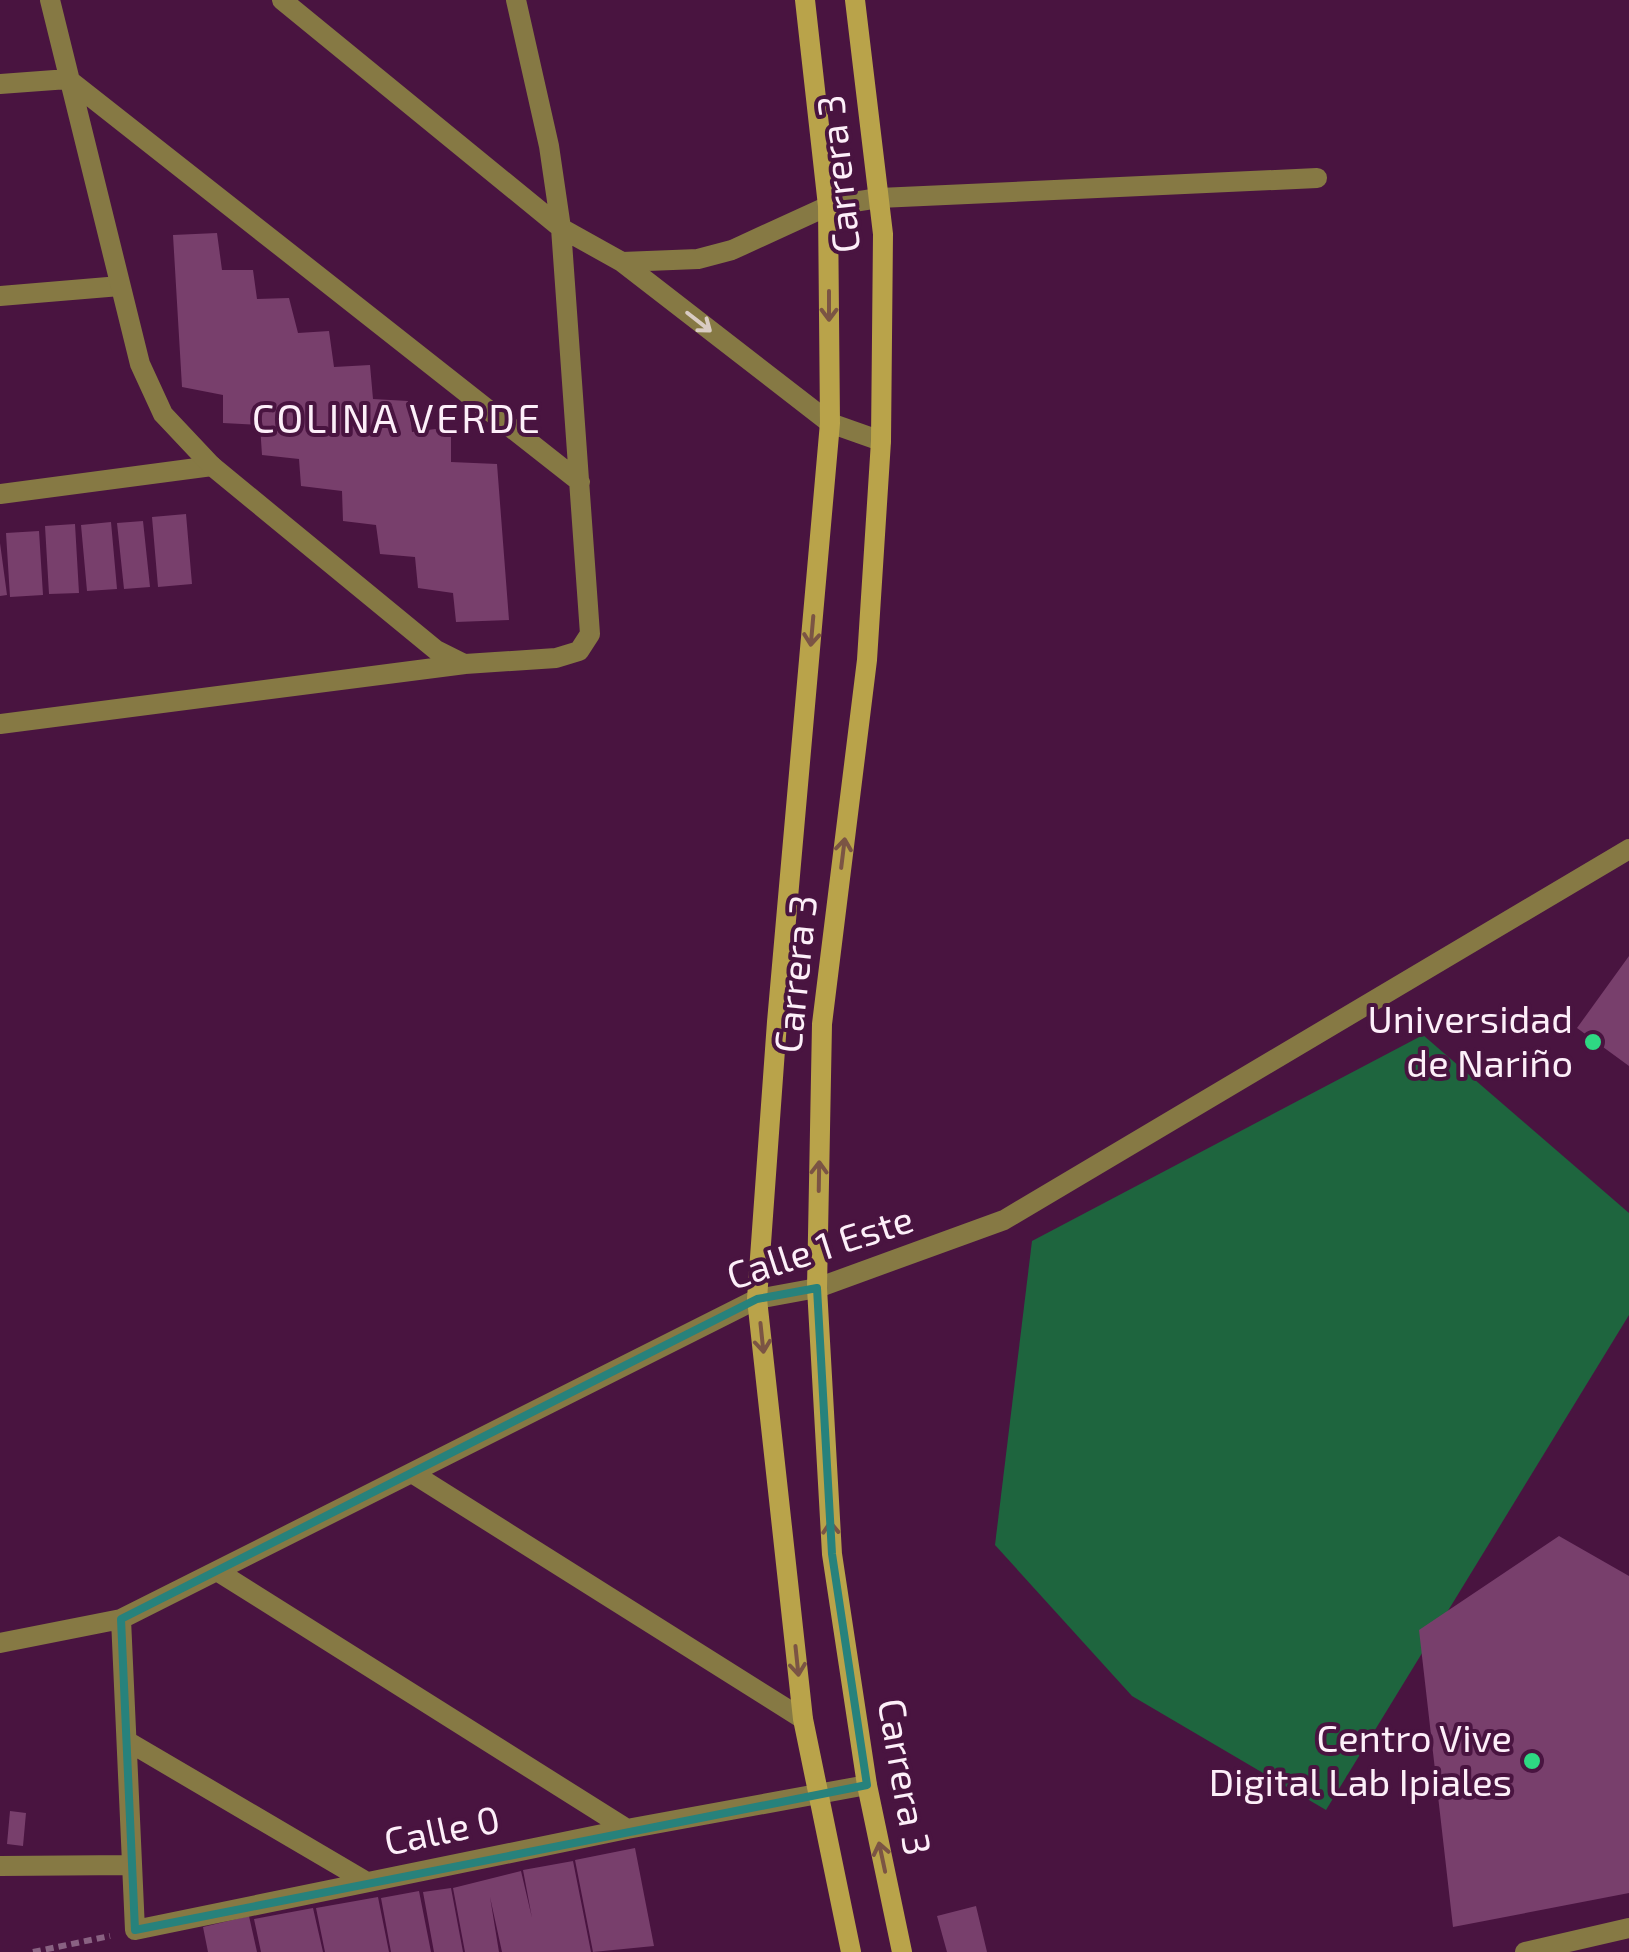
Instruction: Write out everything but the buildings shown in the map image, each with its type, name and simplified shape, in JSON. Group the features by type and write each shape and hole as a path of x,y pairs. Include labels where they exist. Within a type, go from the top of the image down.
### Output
{"street":[{"path":"50,0 120,286 148,388 163,414 212,466 436,650 465,664"},
{"path":"282,0 560,228 622,262 830,424 881,441"},
{"path":"0,724 465,664 556,658 580,651 590,634 560,228 549,146 516,0"},
{"name":"Carrera 3","path":"805,0 828,206 830,424 777,1022 758,1299 803,1719 851,1952"},
{"name":"Carrera 3","path":"855,0 883,234 881,441 867,660 822,1024 817,1288 832,1554 866,1785 902,1952"},
{"path":"0,84 68,79 580,482"},
{"path":"622,262 698,259 732,250 828,206 879,198 1318,178"},
{"path":"0,296 120,286"},
{"path":"0,494 212,466"},
{"name":"Calle 1 Este","path":"0,1643 121,1619 758,1299 817,1288 1004,1220 1629,849"},
{"path":"412,1473 803,1719"},
{"path":"218,1571 627,1829"},
{"path":"121,1619 136,1930"},
{"path":"127,1740 367,1882"},
{"name":"Calle 0","path":"136,1930 627,1829 866,1785"},
{"path":"0,1866 132,1865"},
{"path":"1525,1952 1565,1948 1629,1928"},
{"path":"1597,1936 1615,1952"}],"path":[{"path":"33,1952 136,1930"}],"highlighted area":[{"path":"817,1288 832,1554 867,1785 135,1930 121,1619 757,1299"}],"green space":[{"path":"1423,1035 1629,1213 1629,1315 1326,1810 1132,1696 995,1545 1032,1241"}],"place":[{"name":"Universidad de Nariño","path":"1593,1042"},
{"name":"Centro Vive Digital Lab Ipiales","path":"1532,1761"}],"district":[{"name":"COLINA VERDE","path":"397,419"}]}
